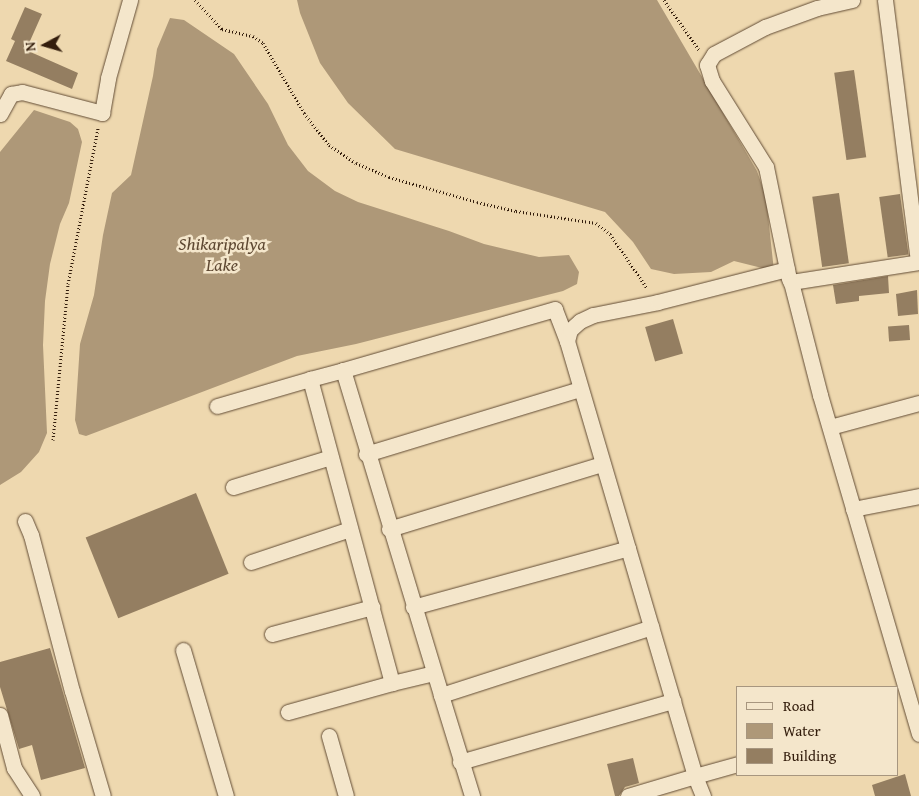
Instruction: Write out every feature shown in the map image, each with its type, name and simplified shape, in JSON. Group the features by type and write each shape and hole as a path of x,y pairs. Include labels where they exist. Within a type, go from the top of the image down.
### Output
{"street":[{"path":"0,114 11,94 22,92 102,112 108,78 130,0"},
{"path":"852,0 817,8 764,27 709,58 706,65 712,81 766,167 788,276 854,509 898,686"},
{"path":"566,341 570,330 580,321 592,315 788,276 918,262 884,0"},
{"path":"217,406 555,309 703,796"},
{"path":"343,370 366,454 472,796"},
{"path":"310,379 392,683"},
{"path":"366,454 580,389"},
{"path":"830,427 919,403"},
{"path":"233,487 331,456"},
{"path":"389,529 602,464"},
{"path":"854,509 919,496"},
{"path":"25,521 31,535 72,691 103,796"},
{"path":"251,562 350,529"},
{"path":"413,607 628,548"},
{"path":"272,634 372,607"},
{"path":"441,695 651,627"},
{"path":"183,650 226,796"},
{"path":"288,712 434,673"},
{"path":"899,690 905,714 919,734"},
{"path":"460,762 673,701"},
{"path":"0,715 14,768 32,796"},
{"path":"329,736 346,796"},
{"path":"628,796 736,765"}],"path":[{"path":"195,0 222,29 253,36 263,43 304,113 330,145 356,163 389,177 478,202 516,211 596,223 610,234 658,302"},
{"path":"664,0 696,48 709,58"},
{"path":"53,440 68,284 102,112"}],"water":[{"path":"297,0 657,0 757,171 766,197 774,271 734,261 711,272 674,274 651,269 633,242 605,212 395,149 348,103 320,63 300,13"},
{"name":"Shikaripalya Lake","path":"170,18 184,20 234,54 268,104 288,145 308,171 335,191 358,202 484,244 539,257 569,255 579,272 577,284 563,291 356,344 297,356 86,436 79,434 75,420 80,344 94,295 103,235 112,193 131,175 153,76 157,49"},
{"path":"34,110 70,122 78,129 82,142 69,203 60,224 50,264 45,301 43,345 47,433 39,452 21,472 0,485 0,152"}],"building":[{"path":"25,7 42,14 26,50 78,73 72,89 6,61 15,41 11,39"},
{"path":"854,70 866,157 846,160 834,73"},
{"path":"839,193 849,263 822,267 812,197"},
{"path":"900,194 908,254 888,257 879,197"},
{"path":"888,276 889,293 859,296 859,301 836,304 833,285"},
{"path":"917,290 918,314 898,316 896,294"},
{"path":"673,319 683,354 655,362 645,327"},
{"path":"909,325 910,340 889,341 888,326"},
{"path":"196,493 229,574 118,618 86,538"},
{"path":"50,648 85,768 41,780 32,745 19,749 0,687 0,662"},
{"path":"633,758 639,783 625,787 619,796 615,796 607,764"},
{"path":"905,774 911,796 875,796 872,785"}]}
